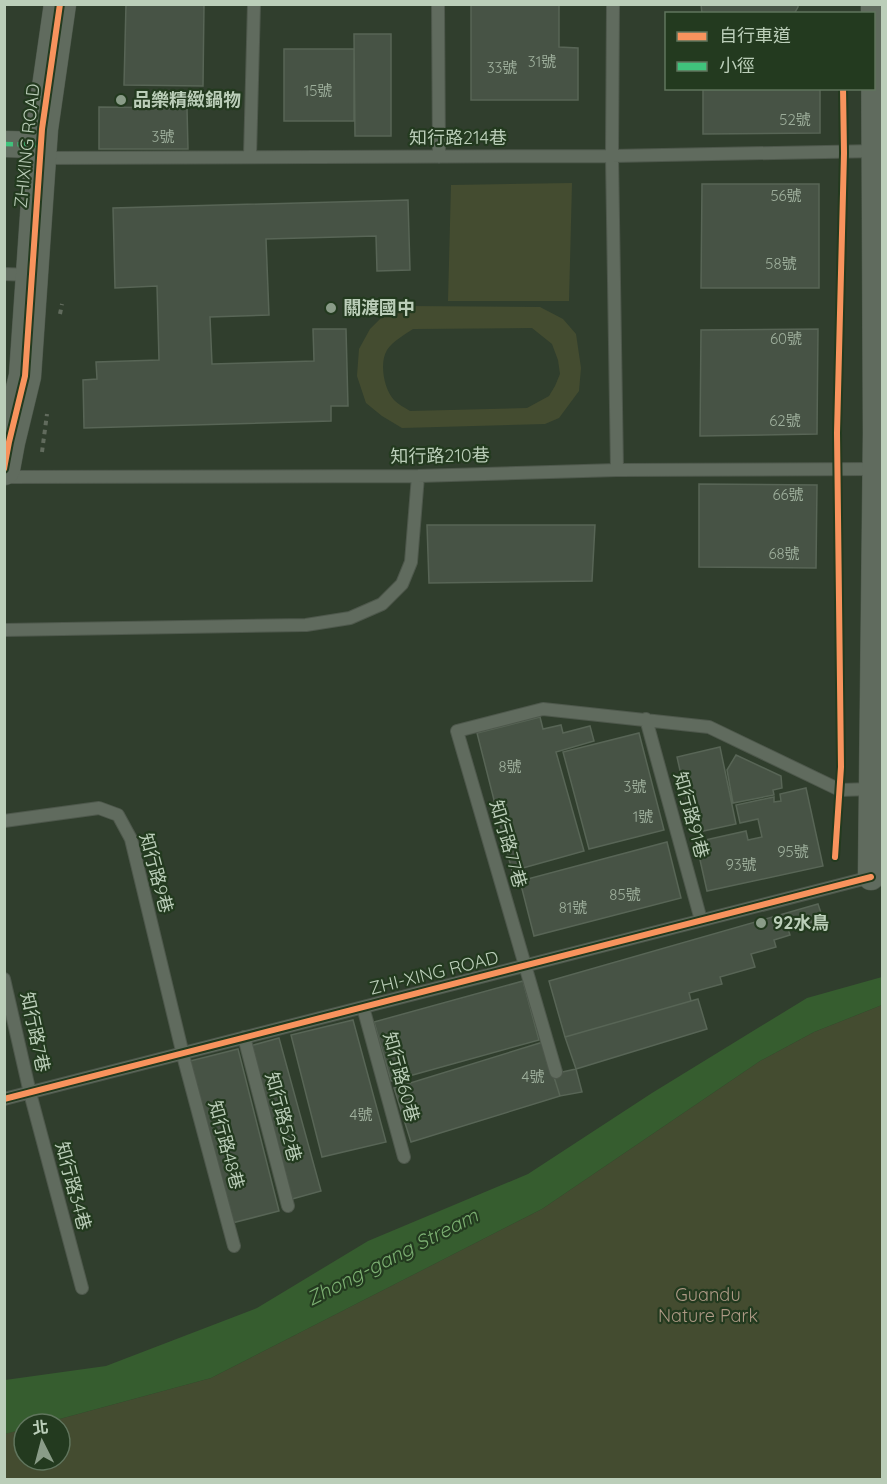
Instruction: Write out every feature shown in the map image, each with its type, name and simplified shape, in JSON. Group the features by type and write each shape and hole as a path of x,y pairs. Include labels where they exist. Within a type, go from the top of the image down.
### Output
{"street":[{"name":"ZHIXING ROAD","path":"4,469 25,376 18,274 40,152 60,4"},
{"path":"871,877 880,289 875,78"},
{"path":"4,144 40,152"}],"lane":[{"path":"250,156 254,4"},
{"path":"438,4 440,157"},
{"path":"613,4 612,156 617,470"},
{"name":"知行路214巷","path":"40,152 440,157 876,151"},
{"name":"知行路210巷","path":"4,477 418,476 617,470 879,469"},
{"path":"4,630 306,625 351,618 382,604 402,584 411,562 418,476"},
{"name":"知行路77巷","path":"556,1072 457,731 543,710 646,719"},
{"path":"646,719 709,727 840,790 871,789"},
{"name":"知行路91巷","path":"646,719 701,920"},
{"name":"知行路9巷","path":"4,821 99,808 118,815 131,839 183,1054"},
{"name":"ZHI-XING ROAD","path":"4,1100 871,877"},
{"name":"知行路7巷","path":"4,979 30,1093"},
{"name":"知行路60巷","path":"363,1007 404,1157"},
{"name":"知行路52巷","path":"244,1037 288,1206"},
{"name":"知行路48巷","path":"183,1054 234,1246"},
{"name":"知行路34巷","path":"30,1093 82,1288"}],"green space":[{"path":"572,183 569,301 448,301 451,185"},
{"path":"406,306 540,307 563,319 576,334 581,368 579,391 559,418 545,424 402,428 366,403 357,376 359,349 370,329 383,316","holes":["532,328 552,344 560,374 549,396 527,408 410,411 394,400 384,376 383,362 387,350 395,341 413,329"]},
{"name":"Guandu Nature Park","path":"882,1005 882,1479 5,1479 4,1434 12,1432 12,1472 72,1472 72,1416 211,1378 542,1209 760,1061 814,1032"}],"water":[{"name":"Zhong-gang Stream","path":"882,977 882,1005 814,1032 760,1061 542,1209 211,1378 72,1416 72,1412 12,1412 12,1432 5,1434 5,1380 106,1366 257,1308 368,1241 528,1174 652,1093 807,998"}],"building":[{"path":"126,4 204,4 203,86 124,85"},
{"path":"471,4 559,4 559,47 578,48 578,100 471,100"},
{"path":"701,4 798,4 795,12 702,12"},
{"path":"354,34 391,34 391,136 355,136"},
{"path":"284,49 354,49 354,121 284,121"},
{"path":"703,90 820,90 820,133 703,134"},
{"path":"99,107 187,108 188,149 99,149"},
{"path":"702,184 819,184 819,288 701,288"},
{"path":"408,200 410,270 377,271 376,236 266,239 269,315 210,317 212,364 314,361 313,329 346,329 348,406 331,406 331,421 84,428 83,380 97,379 96,362 159,360 157,286 115,288 113,208"},
{"path":"818,329 817,434 700,436 701,330"},
{"path":"699,484 817,485 816,568 699,567"},
{"path":"427,525 595,525 592,581 429,583"},
{"path":"540,717 543,729 561,725 563,733 590,726 594,741 556,752 584,851 512,871 477,733"},
{"path":"639,733 664,830 589,849 563,752"},
{"path":"720,747 736,824 694,833 677,757"},
{"path":"736,755 781,776 782,788 773,790 774,795 733,803 727,770"},
{"path":"806,788 823,866 707,891 696,842 746,831 748,840 762,837 758,819 740,823 736,805 774,797 774,802 781,801 780,794"},
{"path":"667,842 681,898 534,936 520,881"},
{"path":"818,904 823,919 788,929 790,935 774,940 776,947 751,954 755,967 720,977 722,984 689,993 691,1001 565,1037 549,981"},
{"path":"523,981 539,1040 391,1081 374,1022"},
{"path":"698,999 707,1029 576,1069 565,1037"},
{"path":"353,1020 386,1142 322,1157 291,1035"},
{"path":"279,1038 321,1191 292,1199 250,1046"},
{"path":"543,1042 560,1096 411,1142 394,1088"},
{"path":"238,1049 279,1211 232,1223 190,1061"},
{"path":"576,1069 582,1092 560,1096 553,1074"}],"marked path":[{"path":"4,144 41,145"}],"cycle path":[{"path":"4,469 25,376 42,129 60,4"},
{"path":"835,857 841,767 837,433 844,153 843,90"},
{"path":"4,1099 871,877"}],"place":[{"name":"品樂精緻鍋物","path":"121,100"},
{"name":"關渡國中","path":"331,308"},
{"name":"92水鳥","path":"761,923"}]}
